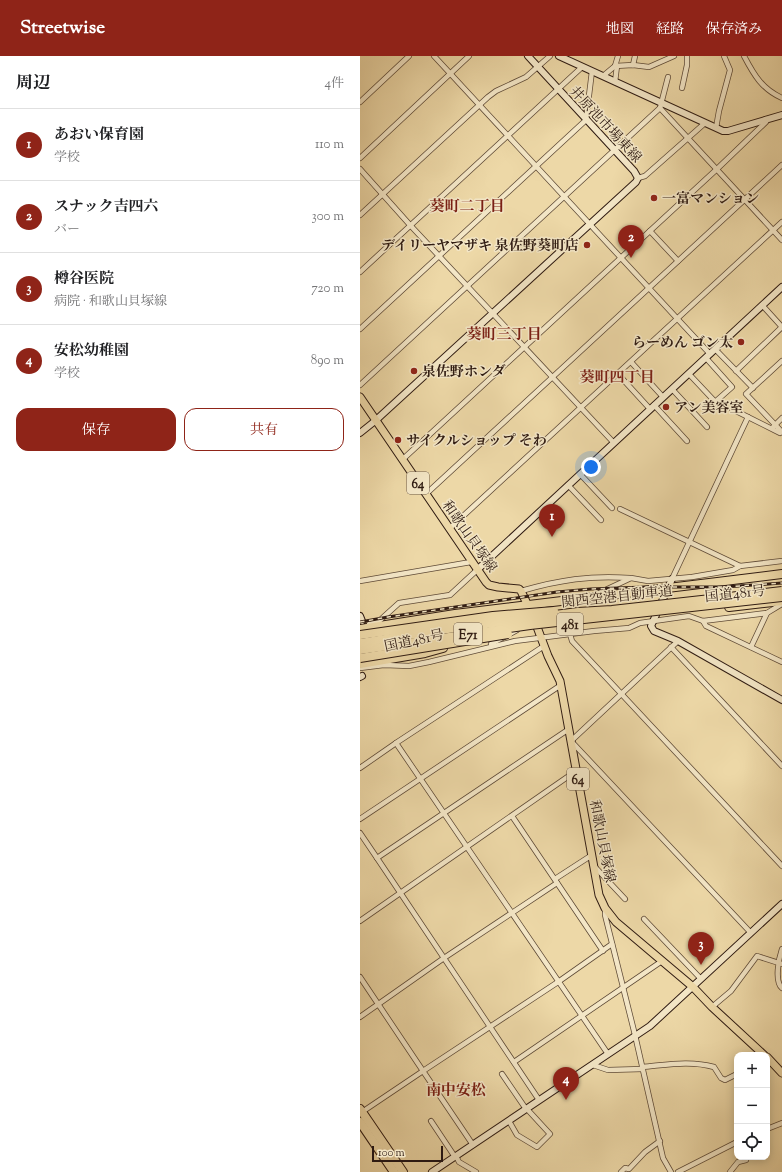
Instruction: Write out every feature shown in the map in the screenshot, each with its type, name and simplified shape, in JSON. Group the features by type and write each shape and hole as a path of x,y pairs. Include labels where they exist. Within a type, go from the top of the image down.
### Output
{"highway":[{"name":"国道481号","path":"361,623 419,619 782,574"},
{"name":"関西空港自動車道","path":"360,643 455,628 578,612 612,610 782,591"},
{"name":"関西空港自動車道","path":"360,651 471,633 782,597"},
{"name":"国道481号","path":"360,664 425,653 493,633 538,627 654,618 782,602"},
{"name":"481","path":"360,640 420,630 482,611"},
{"path":"360,635 493,616 546,611 578,612"},
{"path":"360,658 539,630 576,620"},
{"name":"481","path":"360,651 493,633"},
{"path":"361,1111 403,1172"},
{"path":"360,1122 394,1172"}],"main road":[{"name":"和歌山貝塚線","path":"360,397 476,570 489,585 519,589 522,591 560,681 599,895 605,908 616,922 693,987 712,1007 761,1052"},
{"path":"770,1060 782,1073"}],"street":[{"path":"360,102 409,56"},
{"path":"434,56 449,74 649,288 708,356 732,387 715,402"},
{"path":"360,158 469,56"},
{"name":"井原池市場東線","path":"360,433 376,421 636,182 638,178 634,171 528,56"},
{"path":"360,215 496,91 526,77 550,56"},
{"path":"559,56 603,76 661,106 728,132 782,115"},
{"path":"615,82 618,56"},
{"path":"633,65 635,56"},
{"path":"603,76 616,66 633,65 649,67 661,59 674,56"},
{"path":"682,88 687,65 687,56"},
{"path":"716,128 730,70 724,56"},
{"path":"744,56 753,73 762,84 768,90 782,98"},
{"path":"360,272 410,224 582,67"},
{"path":"360,329 586,120 592,71"},
{"path":"360,386 661,106 668,77"},
{"path":"661,106 688,139 782,240"},
{"path":"402,460 717,170 766,122 766,120"},
{"path":"638,178 645,176 705,123"},
{"path":"426,494 782,165"},
{"path":"360,168 410,224 614,443"},
{"path":"449,529 782,222"},
{"path":"650,231 678,261"},
{"path":"361,623 378,622 399,603 450,595 782,287"},
{"path":"736,371 782,327 762,305"},
{"path":"715,349 753,388"},
{"path":"782,361 746,394 774,427 782,433"},
{"path":"631,362 663,397"},
{"path":"618,374 687,441"},
{"path":"689,374 721,408"},
{"path":"672,389 707,427"},
{"path":"732,409 774,427"},
{"path":"748,417 650,626 654,631 678,641 782,700"},
{"path":"774,427 782,418"},
{"path":"580,474 612,508"},
{"path":"568,485 600,520"},
{"path":"620,510 740,566"},
{"path":"522,591 574,578 607,576 648,581 733,570 740,566 782,561"},
{"path":"360,581 471,562"},
{"path":"580,599 602,593 631,578"},
{"path":"751,647 767,613 782,602"},
{"path":"360,668 384,665 409,666 514,641 629,628 654,618 689,616 703,621 767,613"},
{"path":"703,621 706,626 782,662"},
{"path":"456,655 494,644 517,630"},
{"path":"570,634 572,641 782,866"},
{"path":"678,641 571,741 751,933"},
{"path":"360,768 544,646"},
{"path":"671,647 782,766"},
{"path":"360,819 558,687 561,687"},
{"path":"377,858 569,730"},
{"path":"396,743 608,1054"},
{"path":"360,921 576,771"},
{"path":"512,816 603,951"},
{"path":"360,833 540,1100"},
{"path":"360,1017 444,958 512,914 592,855"},
{"path":"594,867 625,899"},
{"path":"432,1172 650,1026 782,905"},
{"path":"605,908 612,944 635,1035 663,1158 671,1172"},
{"path":"644,919 701,979"},
{"path":"361,1111 558,982 612,944"},
{"path":"782,949 778,982 782,988"},
{"path":"712,1007 731,991 757,956 780,963"},
{"path":"514,1062 662,961"},
{"path":"360,977 473,1144"},
{"path":"593,1064 608,1070 696,1063 714,1067 720,1078 725,1080 734,1076"},
{"path":"502,1074 526,1109 550,1134 537,1147 517,1135 508,1121"},
{"path":"432,1121 460,1162 476,1172"},
{"path":"770,1128 782,1124"},
{"path":"621,1172 625,1168 629,1169 645,1152 660,1141"},
{"path":"678,1172 734,1144"},
{"path":"730,1172 738,1162 746,1160"}],"railway":[{"path":"360,622 557,592 645,587 724,587 782,583"}],"place":[{"name":"一富マンション","path":"654,198"},
{"name":"デイリーヤマザキ 泉佐野葵町店","path":"587,245"},
{"name":"スナック吉四六","path":"631,258"},
{"name":"らーめん ゴン太","path":"741,342"},
{"name":"泉佐野ホンダ","path":"414,371"},
{"name":"アン美容室","path":"666,407"},
{"name":"サイクルショップ そわ","path":"398,440"},
{"name":"あおい保育園","path":"552,537"},
{"name":"樽谷医院","path":"701,965"},
{"name":"安松幼稚園","path":"566,1100"}],"district":[{"name":"葵町二丁目","path":"467,206"},
{"name":"葵町三丁目","path":"504,334"},
{"name":"葵町四丁目","path":"617,377"},
{"name":"南中安松","path":"456,1090"}]}
